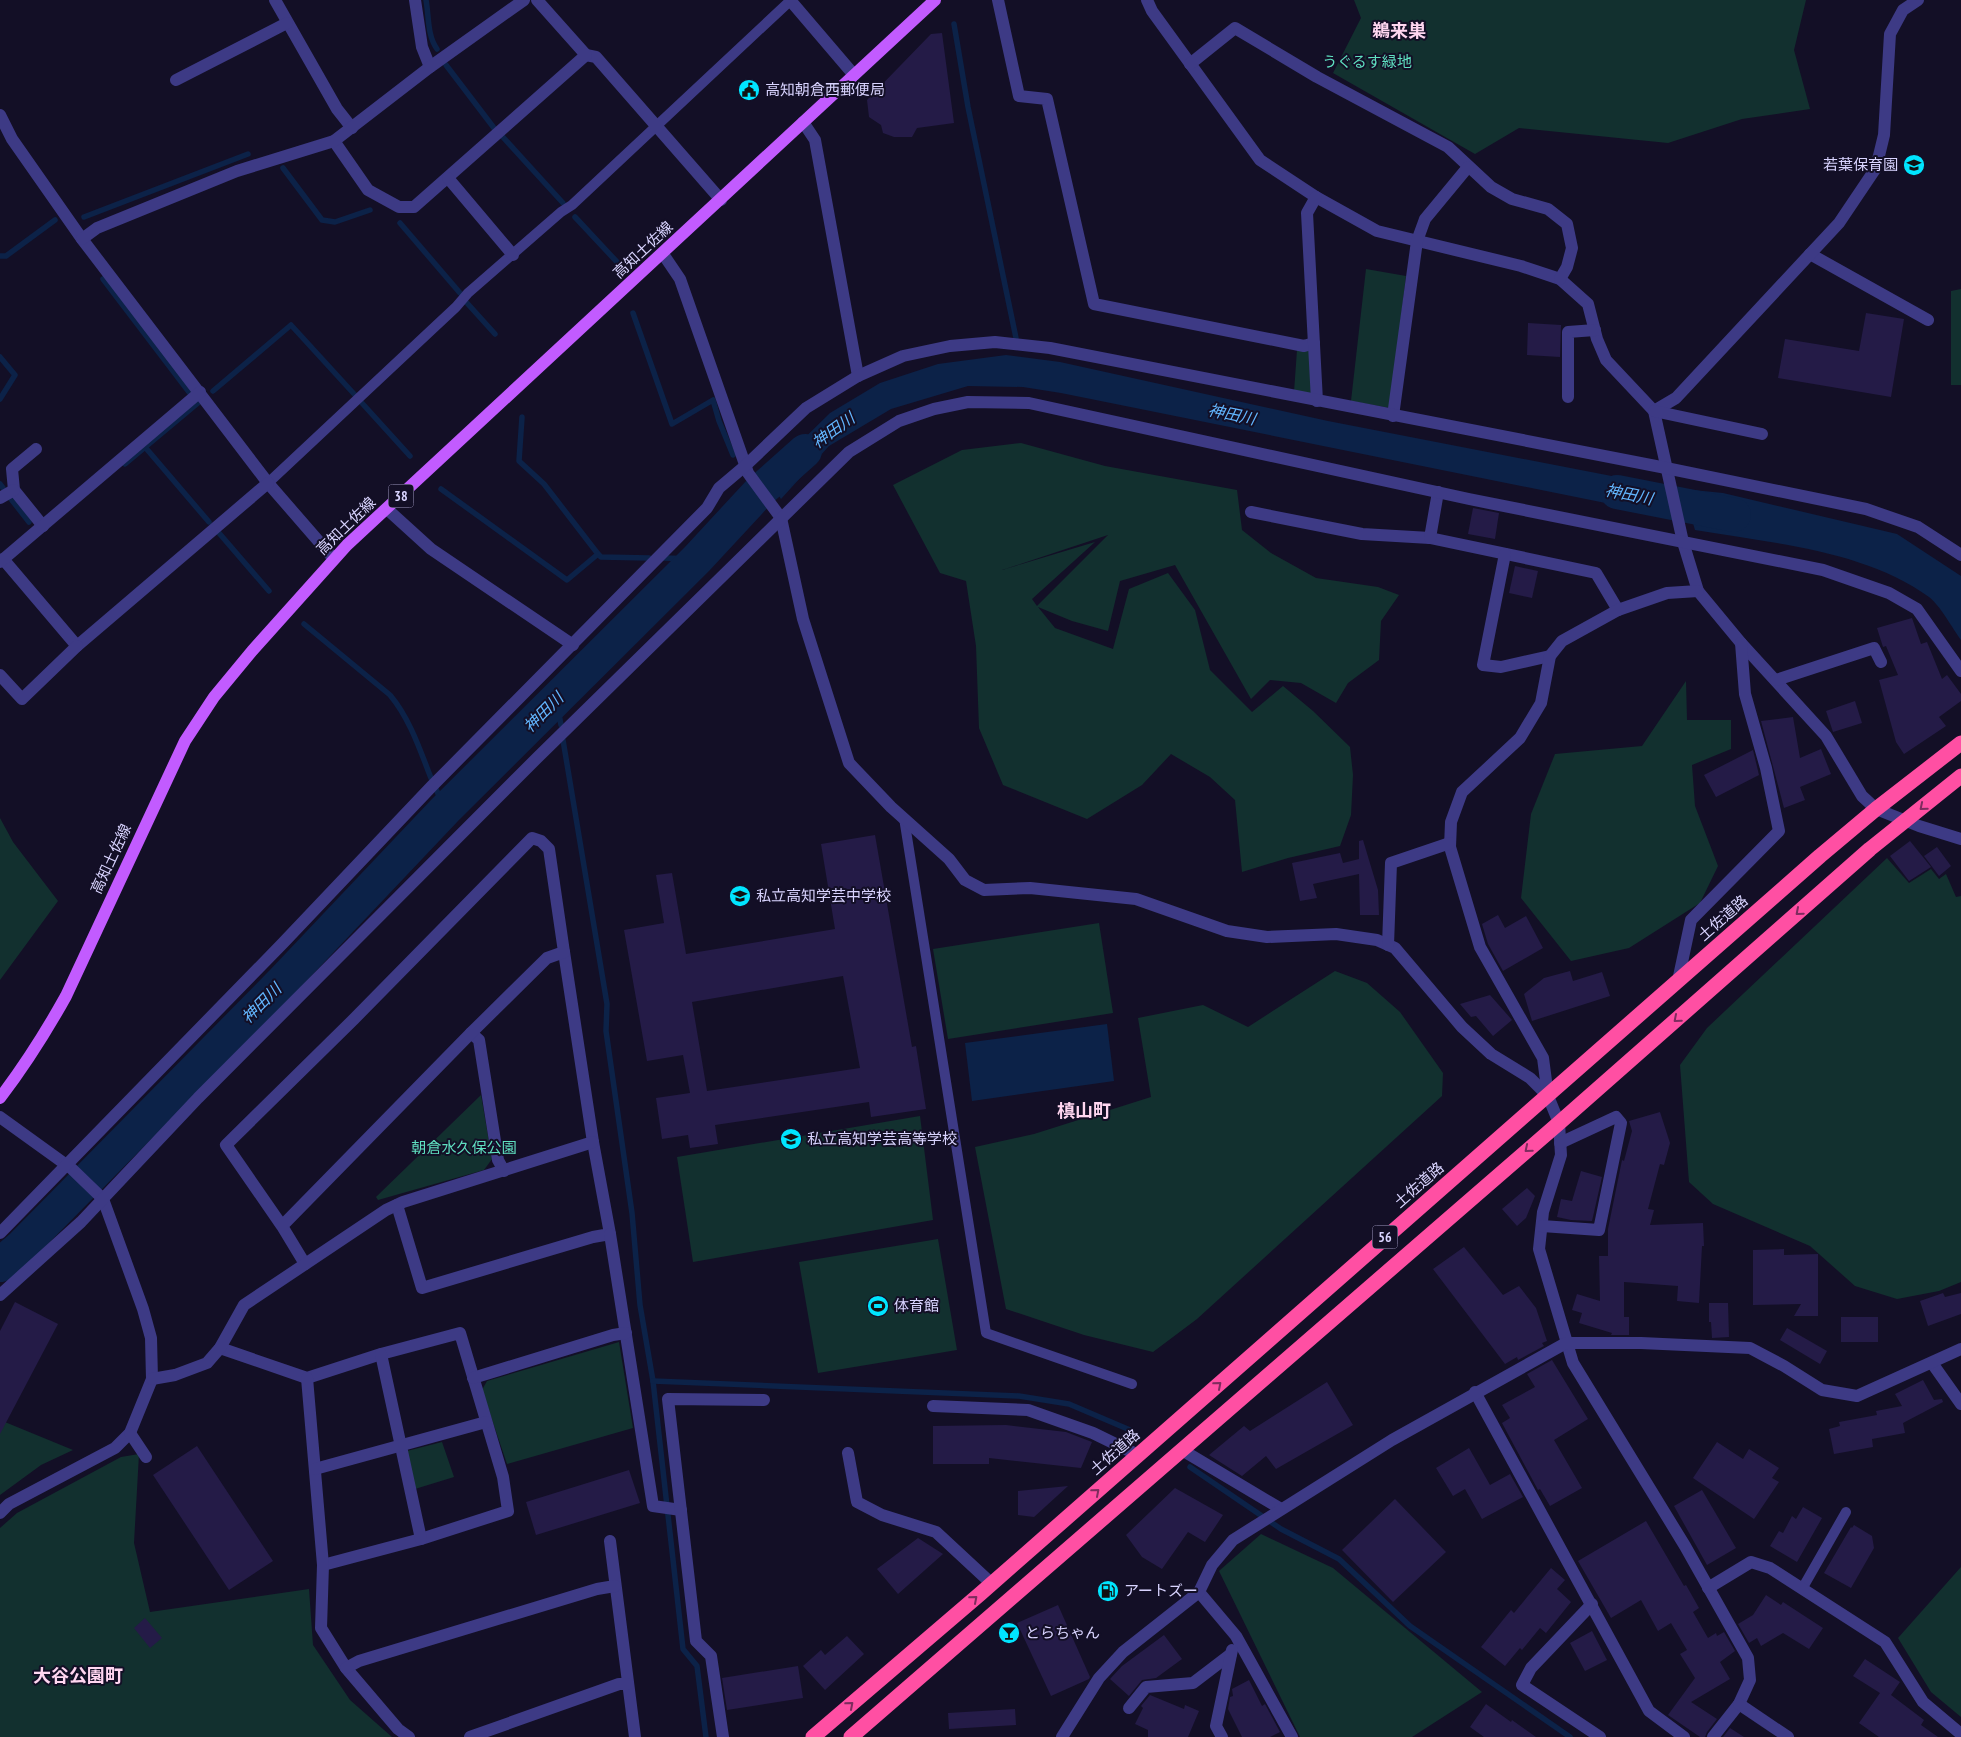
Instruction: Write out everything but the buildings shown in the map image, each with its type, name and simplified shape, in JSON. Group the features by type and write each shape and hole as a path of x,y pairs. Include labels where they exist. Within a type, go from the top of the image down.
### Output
{"highway":[{"name":"土佐道路","path":"813,1737 992,1584 1876,809 1961,743"},
{"name":"56","path":"851,1737 1559,1123 1870,849 1961,776"}],"main road":[{"name":"高知土佐線","path":"0,1098 22,1070 66,996 185,741 214,697 334,558 664,254 935,0"}],"street":[{"path":"274,0 337,109 352,128"},
{"path":"415,0 422,47 430,67"},
{"path":"82,240 97,228 237,171 334,142 430,67 524,0"},
{"path":"537,0 586,55 596,57 720,200"},
{"path":"790,0 854,75"},
{"path":"998,0 1019,96 1047,99 1094,304 1304,346 1314,343"},
{"path":"1146,0 1260,160 1316,196 1377,231 1521,266 1560,279 1588,304 1594,330 1606,360 1654,411 1682,537 1698,591 1741,643 1826,736 1862,796 1876,809 1961,839"},
{"path":"1654,411 1676,398 1839,223 1876,168 1884,135 1890,34 1903,10 1918,0"},
{"path":"176,80 287,23"},
{"path":"1190,64 1235,28 1317,77 1448,147 1491,187 1512,199 1548,209 1567,224 1572,248 1567,266 1560,279"},
{"path":"334,142 368,190 399,207 414,207 586,55"},
{"path":"0,115 12,139 82,240 268,483 334,558"},
{"path":"803,122 815,140 858,376"},
{"path":"1394,416 1417,241 1425,219 1468,167"},
{"path":"448,178 513,255"},
{"path":"1316,196 1307,213 1317,401"},
{"path":"664,254 680,279 746,470 778,516 803,618 849,762 904,818 949,859 964,880 984,890 1030,888 1136,899 1227,931 1267,937 1336,934 1377,940 1395,948 1469,1034 1491,1054 1530,1078 1548,1096"},
{"path":"1810,254 1928,320"},
{"path":"1568,397 1568,332 1594,330"},
{"path":"0,1233 69,1168 432,786 707,508 719,488 746,470 806,408 858,376 903,356 950,346 995,342 1050,348 1394,416 1667,473 1866,509 1918,527 1961,555"},
{"path":"77,646 2,560 200,392"},
{"path":"0,1296 81,1222 101,1197 212,1084 778,516 849,452 899,421 934,409 968,402 1029,403 1438,492 1682,537 1823,570 1889,593 1917,609 1961,670"},
{"path":"1654,411 1762,434"},
{"path":"36,449 12,469 14,490 43,526"},
{"path":"0,675 22,699 77,646 268,483"},
{"path":"0,498 14,490"},
{"path":"1430,538 1438,492"},
{"path":"387,509 431,549 573,645"},
{"path":"1251,512 1362,534 1430,538 1596,572 1618,610"},
{"path":"1506,554 1483,665 1501,667 1550,656"},
{"path":"1698,591 1667,593 1618,610 1562,641 1550,656 1541,703 1520,738 1462,792 1451,822 1450,843 1480,947 1544,1058 1548,1096 1559,1123 1562,1155 1543,1212 1539,1249 1573,1363 1685,1546 1748,1658 1750,1680 1739,1704 1713,1737"},
{"path":"1678,981 1691,920 1779,831 1766,768 1745,694 1741,643"},
{"path":"1776,680 1874,648 1881,662"},
{"path":"305,1264 282,1226 226,1145 354,1019 532,838 541,841 549,849 593,1142 610,1234 653,1506 672,1509"},
{"path":"1388,945 1391,863 1450,843"},
{"path":"282,1226 470,1033 547,958 564,952"},
{"path":"470,1033 479,1040 498,1160 504,1170"},
{"path":"0,1116 69,1168 101,1197 143,1309 151,1338 152,1379 130,1433 115,1448 9,1504 0,1513"},
{"path":"1542,1226 1599,1230 1621,1123 1616,1117 1560,1143"},
{"path":"152,1379 175,1375 207,1363 220,1348 244,1305 386,1210 396,1205 593,1142"},
{"path":"396,1205 422,1288 593,1237 610,1234"},
{"path":"220,1348 308,1378 381,1354 460,1333 503,1477 508,1511 421,1539 323,1565"},
{"path":"473,1378 626,1333"},
{"path":"1062,1737 1100,1678 1123,1652 1199,1592 1212,1565 1232,1540 1392,1440 1566,1343 1641,1343 1750,1348 1784,1366 1822,1390 1857,1396 1961,1349"},
{"path":"381,1354 421,1539"},
{"path":"1932,1363 1961,1404"},
{"path":"308,1378 323,1565 321,1628 346,1668 398,1729 409,1737"},
{"path":"1476,1392 1649,1711 1684,1737"},
{"path":"723,1737 711,1656 696,1641 672,1509 668,1398 764,1400"},
{"path":"933,1406 1028,1410 1094,1433 1138,1455"},
{"path":"315,1469 486,1422"},
{"path":"130,1433 146,1457"},
{"path":"1182,1450 1280,1510"},
{"path":"848,1453 858,1502 882,1514 936,1532 992,1584"},
{"path":"610,1541 635,1737"},
{"path":"1708,1588 1751,1562 1770,1568 1885,1642 1923,1702 1961,1734"},
{"path":"346,1668 359,1661 596,1589 615,1586"},
{"path":"1199,1592 1236,1636 1292,1737"},
{"path":"1592,1604 1531,1668 1522,1685 1600,1737"},
{"path":"1222,1737 1216,1726 1236,1636"},
{"path":"1129,1708 1146,1687 1193,1683 1231,1654"},
{"path":"470,1737 619,1684 628,1684"},
{"path":"1739,1704 1788,1737"}],"lane":[{"path":"268,483 456,307 468,293 561,212 572,205 790,0"},
{"path":"904,818 986,1333 1132,1384"},
{"path":"1802,1588 1846,1512"}],"green space":[{"name":"うぐるす緑地","path":"1354,0 1806,0 1794,50 1810,109 1742,119 1668,143 1519,128 1475,154 1333,73 1361,18"},
{"path":"1366,269 1406,276 1390,408 1351,401"},
{"path":"1961,289 1961,385 1951,385 1951,291"},
{"path":"1297,350 1310,350 1313,396 1294,392"},
{"path":"1021,443 1105,466 1237,490 1242,530 1271,553 1316,578 1378,587 1399,595 1381,621 1379,660 1348,683 1336,703 1301,683 1270,680 1251,699 1175,565 1120,581 1108,631 1072,621 1038,607 1055,628 1113,649 1129,589 1168,573 1195,610 1210,670 1252,712 1283,686 1313,711 1350,747 1353,775 1351,815 1340,846 1288,858 1242,872 1235,800 1210,777 1171,754 1142,785 1087,819 1003,785 979,728 976,646 966,581 940,573 893,485 962,450","holes":["1108,535 1037,606 1032,599 1095,542 1002,570"]},
{"path":"1686,681 1687,720 1731,720 1731,749 1692,765 1695,806 1718,866 1700,903 1629,948 1571,961 1521,898 1531,814 1555,754 1642,746"},
{"path":"0,818 13,842 58,901 0,980"},
{"path":"1887,858 1909,883 1931,869 1939,879 1946,874 1956,897 1961,896 1961,1282 1939,1291 1897,1299 1855,1286 1810,1246 1713,1204 1689,1182 1680,1065 1707,1028"},
{"path":"1099,923 1113,1013 948,1039 933,949"},
{"path":"1335,971 1367,983 1400,1012 1443,1073 1442,1096 1197,1319 1153,1352 1084,1335 1006,1309 975,1147 1034,1134 1151,1097 1138,1018 1203,1005 1248,1027"},
{"name":"朝倉水久保公園","path":"481,1095 492,1159 484,1170 378,1200 376,1197"},
{"path":"920,1116 933,1220 693,1262 677,1157"},
{"name":"体育館","path":"938,1239 957,1350 818,1373 799,1262"},
{"path":"619,1342 633,1428 507,1464 482,1390 487,1381"},
{"path":"0,1420 73,1450 41,1465 0,1495"},
{"path":"442,1442 454,1477 415,1489 407,1451"},
{"path":"139,1454 134,1543 150,1612 309,1589 313,1645 350,1700 392,1737 0,1737 0,1528 17,1513 121,1457"},
{"path":"1261,1534 1333,1568 1482,1692 1412,1737 1300,1737 1219,1571"},
{"path":"1961,1567 1961,1717 1931,1692 1898,1638"}],"water":[{"path":"1006,355 1060,362 1328,421 1658,485 1665,515 1061,393 1023,387 968,386 891,409 829,446 781,499 766,476 830,413 880,383 938,364"},
{"path":"1683,489 1723,493 1897,534 1961,576 1961,640 1933,600 1904,581 1876,569 1816,551 1695,530"},
{"path":"1107,1024 1114,1081 972,1101 965,1043"}],"waterway":[{"path":"426,0 431,38 437,49"},
{"path":"954,24 968,107 1016,338"},
{"path":"446,65 494,128"},
{"path":"501,135 563,203"},
{"path":"84,217 248,154"},
{"path":"283,168 322,220 335,222 370,210"},
{"path":"575,217 617,262"},
{"path":"0,256 6,256 55,220"},
{"path":"400,223 460,293"},
{"path":"103,279 189,392"},
{"path":"467,303 495,334"},
{"path":"633,313 672,424 713,400 719,421 733,455"},
{"path":"213,391 291,325 355,395"},
{"path":"0,357 15,375 0,399"},
{"path":"361,402 410,456"},
{"path":"125,464 198,403"},
{"path":"522,417 519,461 544,484 598,554 601,557 649,558"},
{"path":"145,447 209,522"},
{"name":"神田川","path":"0,1265 21,1247 283,981 445,810 697,559 759,492 805,451"},
{"path":"0,484 3,488"},
{"path":"441,489 567,580 598,554"},
{"name":"神田川","path":"1617,492 1734,515"},
{"path":"11,499 29,522"},
{"path":"219,533 269,591"},
{"path":"663,558 697,559"},
{"path":"304,624 390,695 409,724 431,778"},
{"path":"556,698 561,725"},
{"path":"563,740 607,1004 606,1031 632,1213 640,1305 653,1381 683,1649 697,1666 706,1737"},
{"path":"436,789 445,810"},
{"path":"653,1381 1019,1396 1069,1404 1130,1430"},
{"path":"1190,1467 1281,1529 1339,1559 1410,1626 1570,1737"}],"place":[{"name":"高知朝倉西郵便局","path":"749,90"},
{"name":"若葉保育園","path":"1914,165"},
{"name":"私立高知学芸中学校","path":"740,896"},
{"name":"私立高知学芸高等学校","path":"791,1139"},
{"name":"体育館","path":"878,1306"},
{"name":"アートズー","path":"1108,1591"},
{"name":"とらちゃん","path":"1009,1633"}],"district":[{"name":"鵜来巣","path":"1399,31"},
{"name":"槙山町","path":"1084,1111"},
{"name":"大谷公園町","path":"78,1676"}]}
